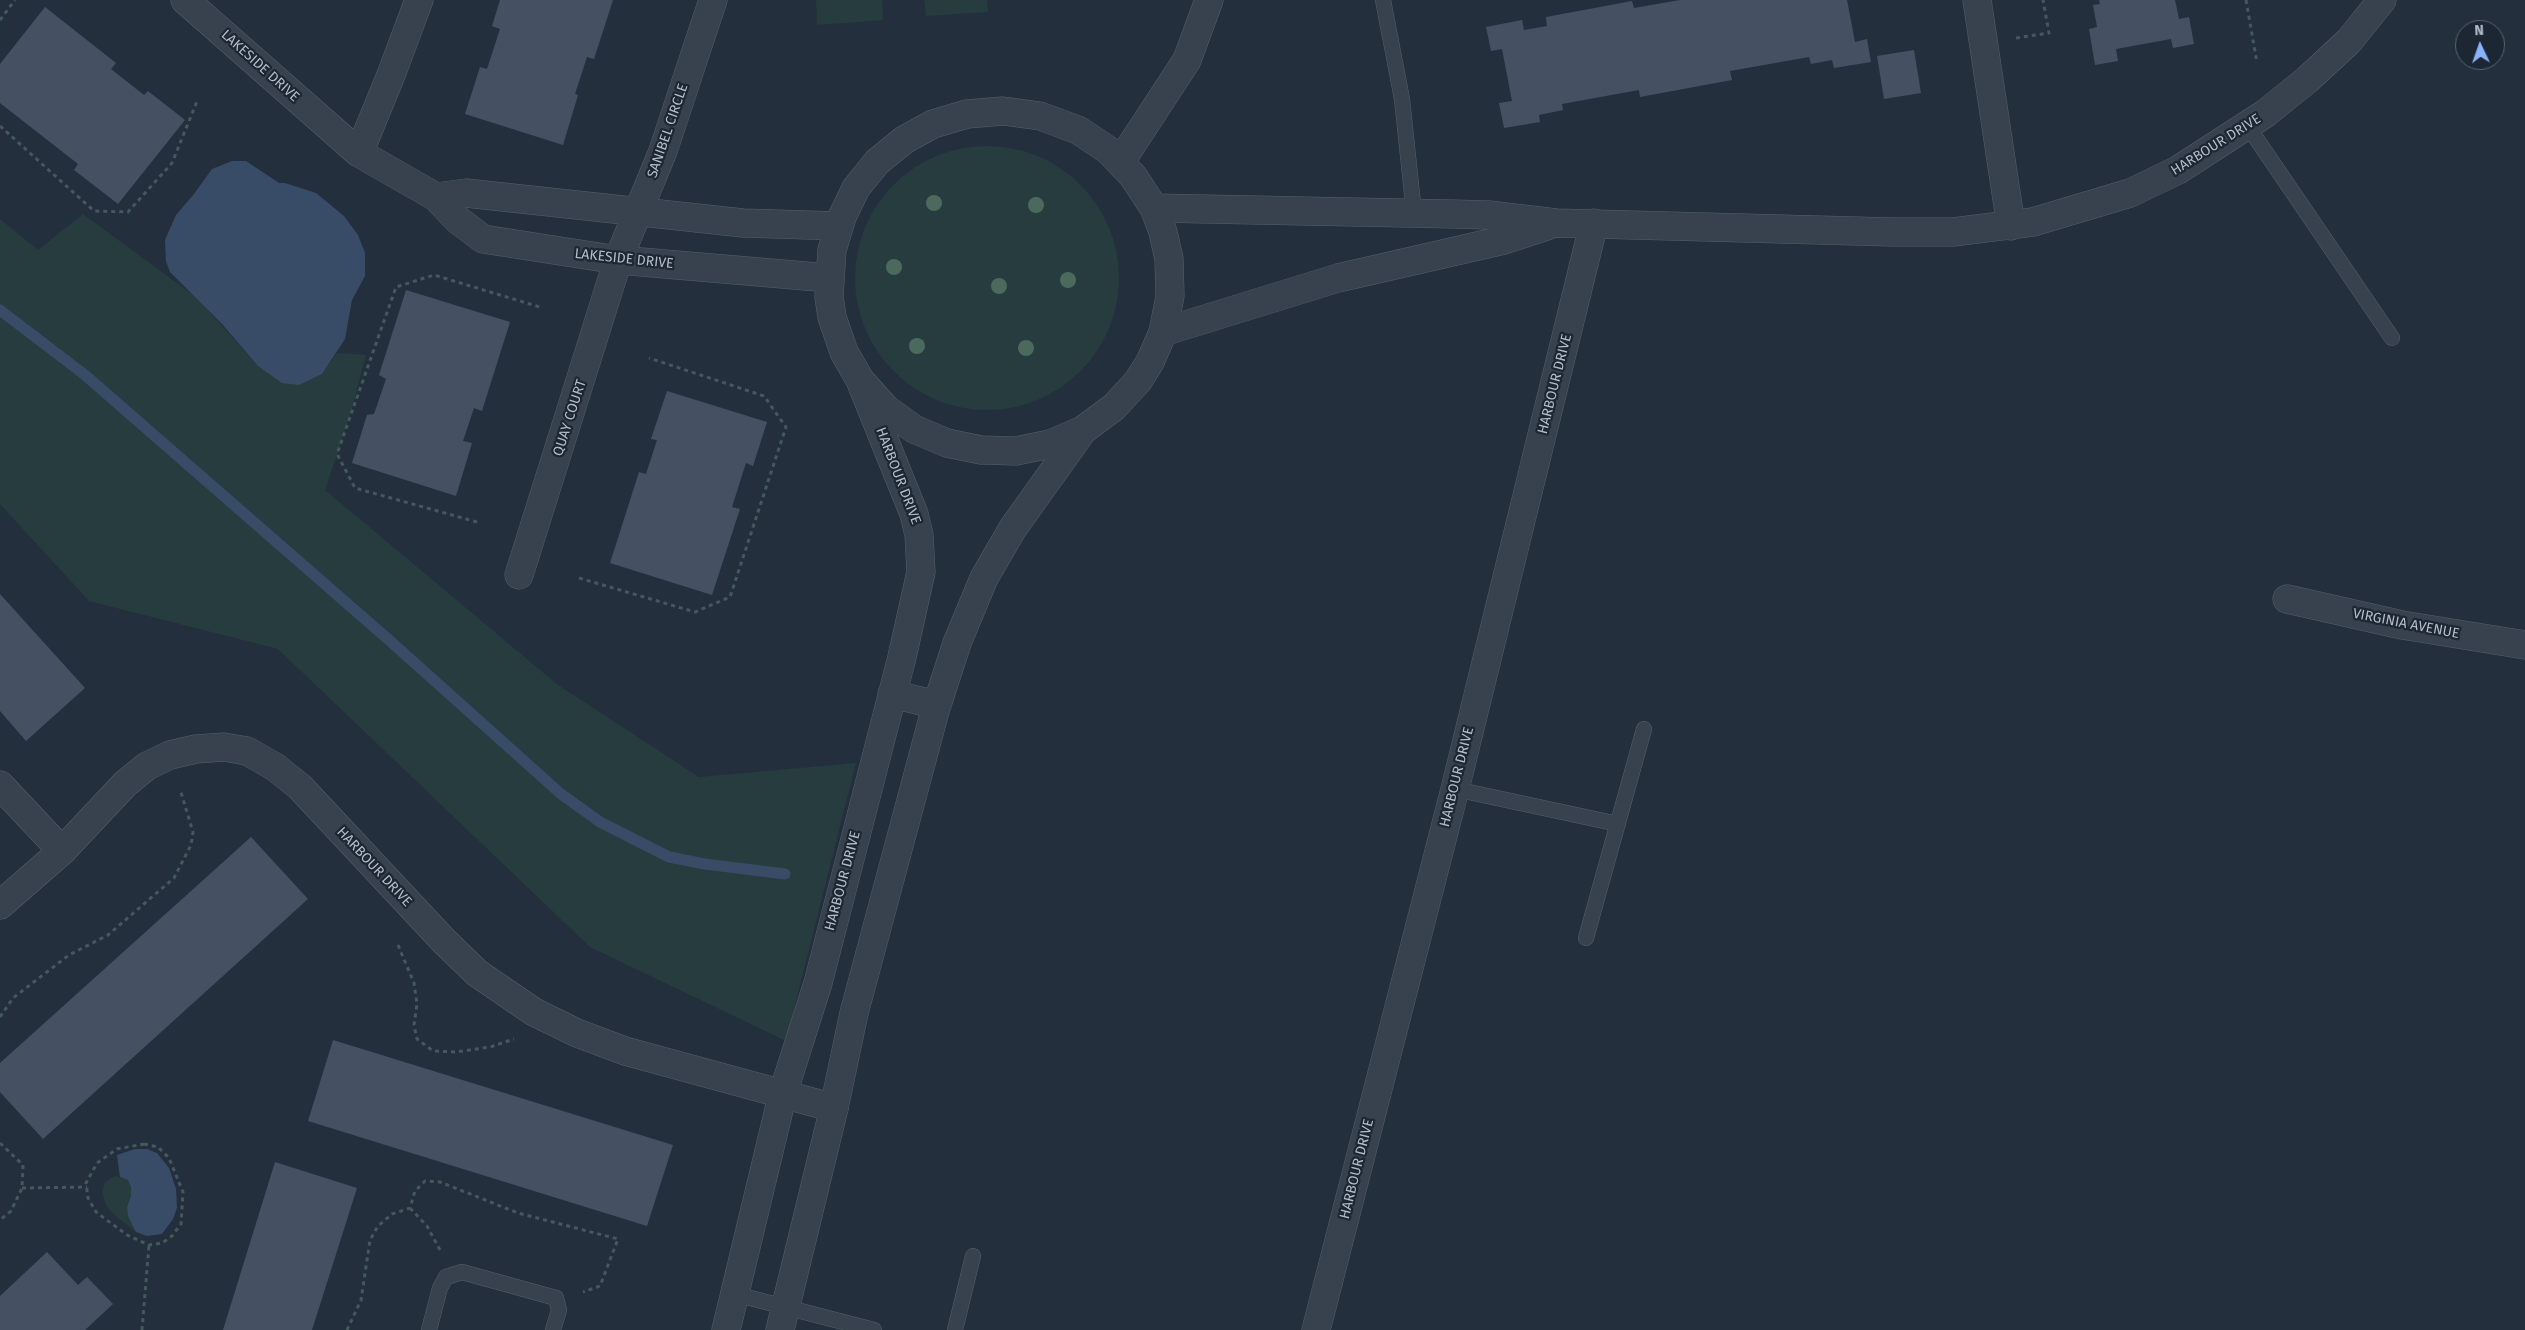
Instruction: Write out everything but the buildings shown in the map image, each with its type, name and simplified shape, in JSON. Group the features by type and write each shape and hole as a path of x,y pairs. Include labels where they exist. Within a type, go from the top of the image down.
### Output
{"street":[{"name":"LAKESIDE DRIVE","path":"185,0 359,153 436,197 458,220 483,239 618,260 829,278"},
{"path":"359,153 419,0"},
{"name":"SANIBEL CIRCLE","path":"618,260 663,151 713,0"},
{"path":"1121,162 1187,60 1210,0"},
{"path":"1977,0 2011,226"},
{"name":"HARBOUR DRIVE","path":"1154,208 1489,215 1556,224 1594,223 1892,232 1953,232 2011,226 2033,222 2130,193 2178,170 2248,125 2308,79 2349,41 2382,0"},
{"name":"HARBOUR DRIVE","path":"726,1330 783,1093 818,983 892,694 921,572 922,558 914,514 860,380 844,352 836,331 829,296 832,250 838,226 856,188 878,162 904,140 933,124 967,114 1003,111 1040,116 1078,130 1108,150 1121,162 1154,208 1163,232 1170,275 1170,296 1163,332 1150,362 1138,381 1114,407 1083,430"},
{"path":"436,197 466,192 638,213 743,223 838,226"},
{"name":"HARBOUR DRIVE","path":"1316,1330 1455,789 1594,223"},
{"name":"HARBOUR DRIVE","path":"1163,332 1338,278 1504,240 1556,224"},
{"name":"QUAY COURT","path":"519,575 618,260"},
{"path":"860,380 886,410 914,429 947,443 981,450 1016,451 1050,444 1083,430"},
{"path":"783,1319 834,1108 854,1013 937,705 957,643 984,578 1013,528 1083,430"},
{"name":"VIRGINIA AVENUE","path":"2287,599 2402,625 2525,645"},
{"path":"892,694 937,705"},
{"name":"HARBOUR DRIVE","path":"0,905 62,851 125,784 147,766 170,755 224,747 246,751 275,767 300,787 406,901 477,973 545,1018 576,1033 625,1051 834,1108"},
{"path":"0,785 62,851"}],"lane":[{"path":"1383,0 1402,100 1414,213"},
{"path":"2248,125 2392,338"},
{"path":"1586,938 1644,728"},
{"path":"1455,789 1618,824"},
{"path":"954,1330 973,1256"},
{"path":"429,1330 440,1288 446,1277 462,1272 556,1298 559,1310 554,1330"},
{"path":"735,1294 783,1319 874,1330"}],"path":[{"path":"0,20 15,0"},
{"path":"1984,43 2049,33 2043,0"},
{"path":"2246,0 2257,63"},
{"path":"0,126 94,211 128,212 172,163 198,99"},
{"path":"477,522 355,488 337,454 396,287 434,274 542,308"},
{"path":"579,578 695,612 730,597 786,427 764,396 649,358"},
{"path":"0,1017 13,998 69,956 108,935 174,878 191,846 192,832 170,755"},
{"path":"406,901 398,942 401,956 414,983 417,1004 414,1025 416,1039 433,1051 456,1052 490,1047 520,1037 545,1018"},
{"path":"0,1143 23,1165 22,1188 11,1211 0,1220"},
{"path":"144,1144 158,1147 169,1158 183,1192 181,1224 167,1240 162,1243 149,1245 127,1235 96,1212 88,1198 87,1187 86,1182 97,1162 117,1149 144,1144"},
{"path":"410,1208 416,1190 425,1181 440,1182 518,1213 618,1239 600,1286 557,1303"},
{"path":"22,1188 87,1187"},
{"path":"410,1208 427,1226 453,1275"},
{"path":"347,1330 362,1300 370,1240 378,1226 392,1214 410,1208"},
{"path":"142,1330 149,1245"}],"green space":[{"path":"816,0 882,0 883,20 817,25"},
{"path":"924,0 987,0 988,12 926,16"},
{"path":"974,146 1000,146 1025,151 1049,161 1081,184 1097,204 1109,227 1117,252 1119,278 1117,304 1109,329 1097,352 1081,372 1061,388 1025,405 1000,410 974,410 949,405 925,395 893,372 877,352 860,316 855,291 855,265 860,240 870,216 893,184 913,168 949,151"},
{"path":"83,214 196,297 258,366 287,383 321,375 337,353 366,355 351,412 325,490 558,685 699,777 856,763 786,1041 590,947 278,649 89,601 0,504 0,219 38,250"},
{"path":"115,1176 128,1180 131,1187 131,1196 127,1207 136,1232 114,1215 106,1205 102,1192 105,1182"}],"water":[{"path":"232,161 246,161 279,183 285,183 316,193 344,216 358,235 365,253 365,276 352,300 345,339 322,374 299,385 282,383 258,366 222,324 170,272 166,261 165,240 176,215 212,169"},
{"path":"135,1149 147,1149 157,1153 169,1168 176,1189 177,1208 173,1219 162,1234 147,1236 136,1232 128,1216 127,1207 131,1196 131,1187 128,1180 120,1177 117,1155"}],"waterway":[{"path":"0,310 85,375 389,640 561,794 600,822 669,857 705,864 785,874"}]}
